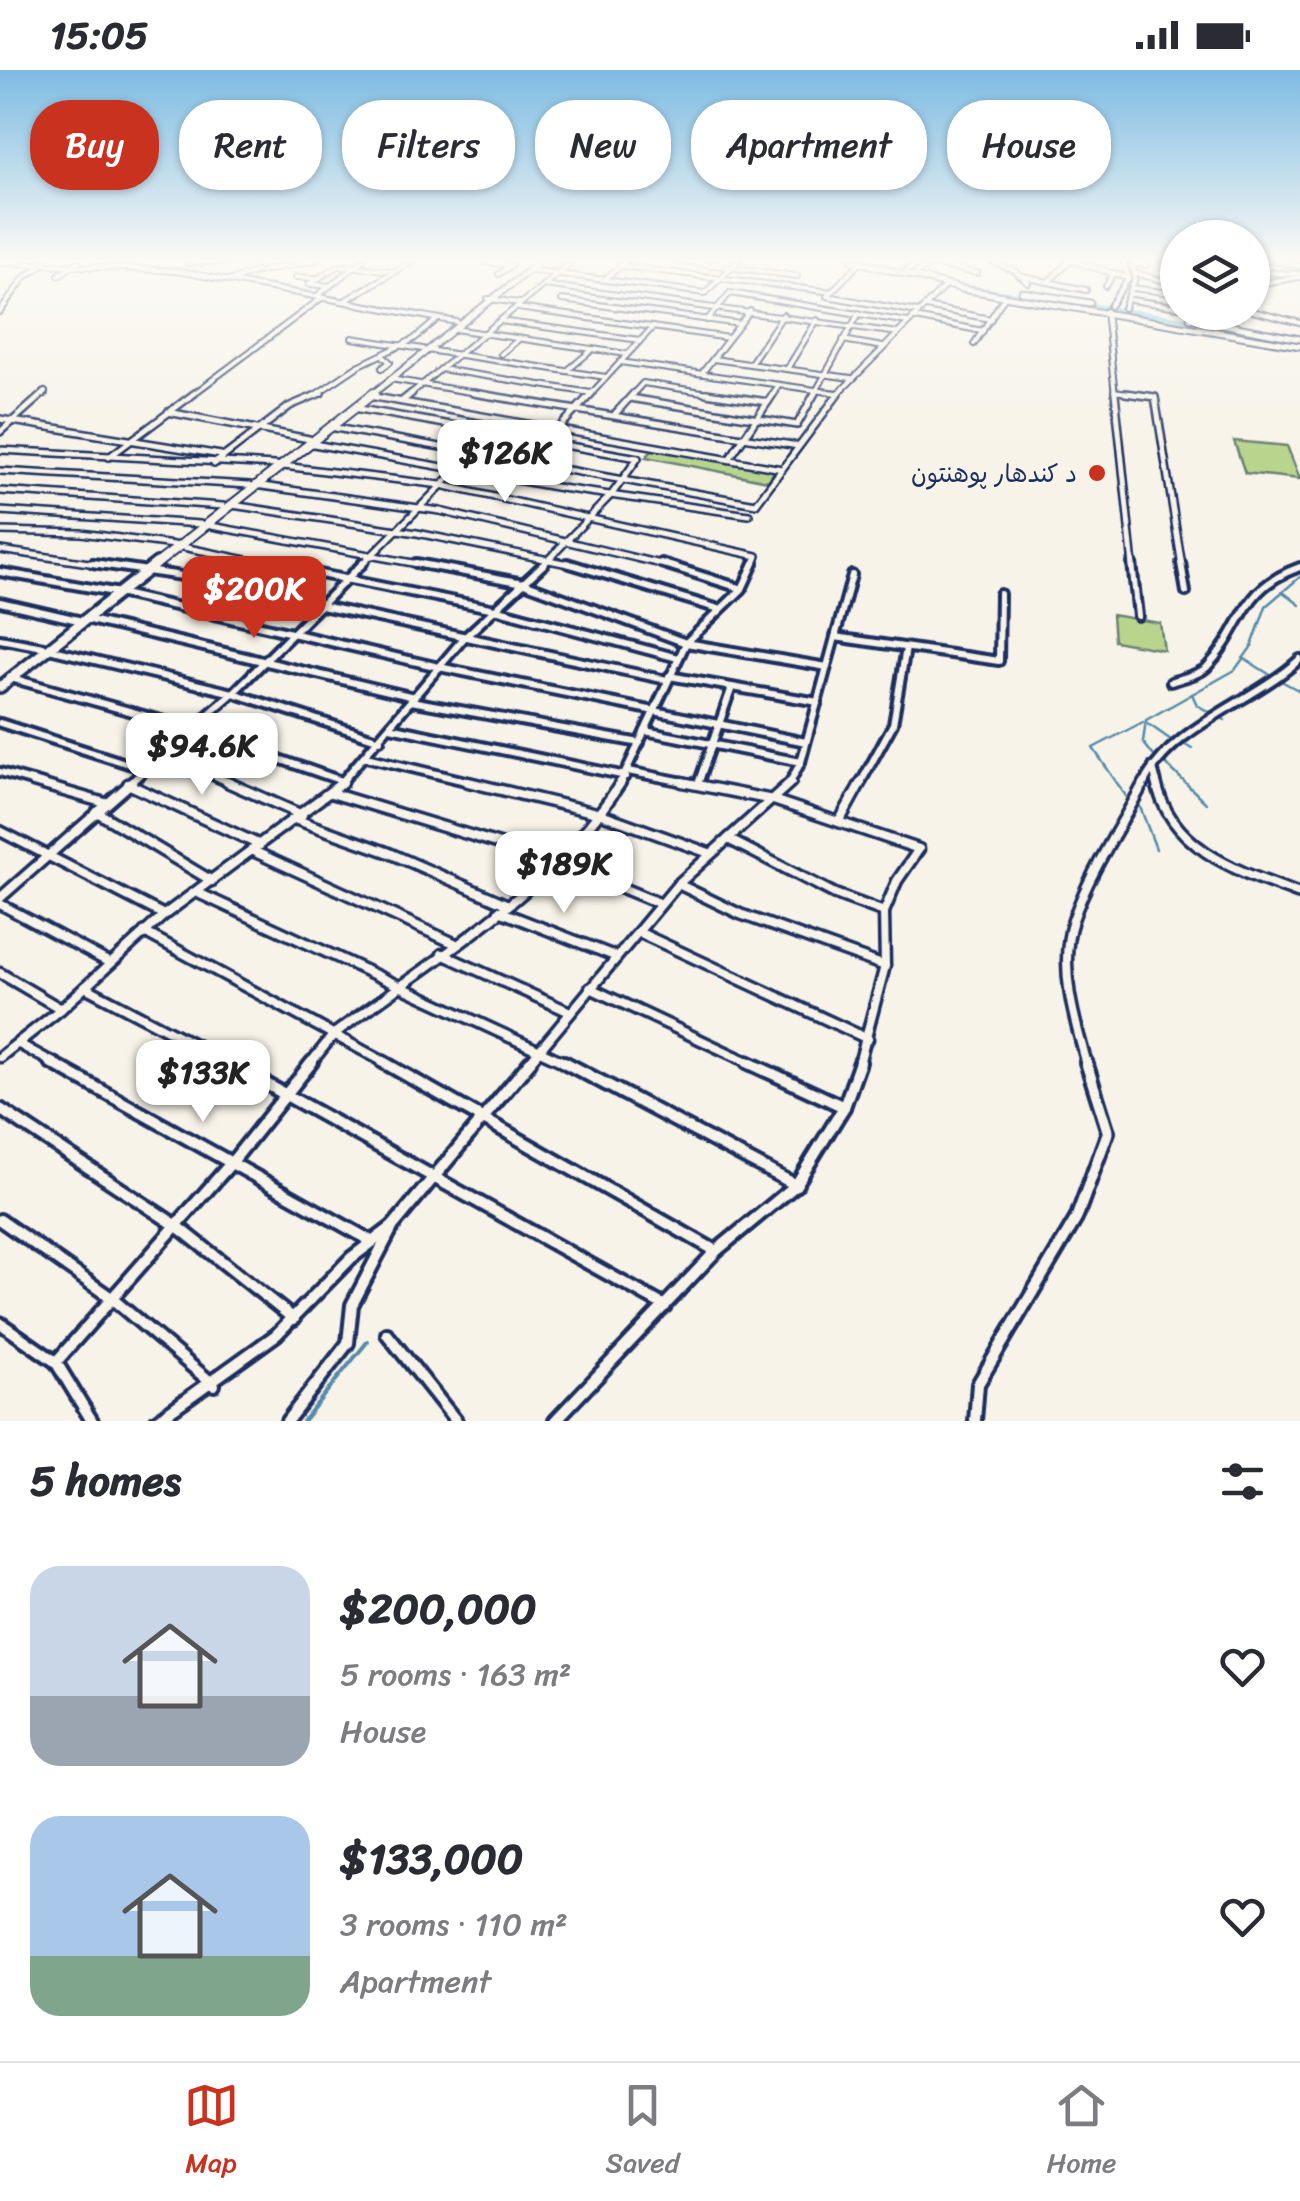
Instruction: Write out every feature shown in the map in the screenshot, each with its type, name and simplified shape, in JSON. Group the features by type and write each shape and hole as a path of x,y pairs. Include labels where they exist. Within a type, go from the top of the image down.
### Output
{"main road":[{"path":"309,441 459,323"},
{"path":"3,680 425,350"}],"street":[{"path":"107,458 285,323"},
{"path":"213,464 303,397 329,389 358,366 383,357 431,323"},
{"path":"449,323 484,333 627,354"},
{"path":"401,402 497,323"},
{"path":"515,323 640,340"},
{"path":"626,323 729,338"},
{"path":"732,323 740,324"},
{"path":"750,364 778,323"},
{"path":"788,369 815,323"},
{"path":"844,323 898,333"},
{"path":"329,427 476,450 756,504 838,394 909,323"},
{"path":"932,323 983,331"},
{"path":"974,344 988,323"},
{"path":"1109,323 1138,616"},
{"path":"1197,323 1300,342"},
{"path":"702,374 740,324"},
{"path":"630,398 797,425 852,324"},
{"path":"559,428 653,327"},
{"path":"1250,330 1262,334"},
{"path":"352,338 606,377"},
{"path":"501,354 520,338"},
{"path":"843,340 884,347"},
{"path":"551,354 561,344"},
{"path":"568,371 593,349"},
{"path":"382,368 390,362 383,357"},
{"path":"713,359 852,378"},
{"path":"620,362 838,394"},
{"path":"441,368 591,393"},
{"path":"390,379 798,446"},
{"path":"614,415 643,383 768,402"},
{"path":"730,458 778,385"},
{"path":"1113,391 1154,397 1186,592"},
{"path":"0,432 45,392"},
{"path":"361,401 401,402 782,469"},
{"path":"0,1057 61,1010 108,962 164,915 344,781 462,639 548,560 612,494 638,458 416,419 361,401"},
{"path":"168,412 458,468 750,515"},
{"path":"0,419 223,456"},
{"path":"405,429 416,419"},
{"path":"108,962 0,901 233,693 494,432"},
{"path":"0,450 277,466 441,485 756,556 742,589 686,643 627,774 600,814 559,862 334,1034 232,1162 56,1362"},
{"path":"0,471 252,485 419,507 568,539 670,565 742,589"},
{"path":"0,491 222,509 396,529 548,560 719,609"},
{"path":"0,511 202,525 524,582 686,643 827,667"},
{"path":"0,530 176,545 495,609 678,658"},
{"path":"0,550 144,571 462,639 818,702"},
{"path":"1170,682 1204,669 1250,598 1272,577 1300,567"},
{"path":"0,572 116,593 438,667 806,742"},
{"path":"287,1421 348,1343 352,1305 393,1226 678,884 789,786 801,762 852,575"},
{"path":"836,637 999,662 1000,594"},
{"path":"0,602 412,699 640,742"},
{"path":"0,639 233,693 380,740"},
{"path":"840,822 893,724 906,648"},
{"path":"976,1421 972,1404 978,1384 1076,1219 1108,1132 1072,1014 1068,954 1073,920 1152,764 1168,747 1282,677 1300,659"},
{"path":"3,680 193,729 344,781"},
{"path":"698,785 732,688"},
{"path":"0,724 145,769"},
{"path":"390,727 773,800 919,848 897,881 884,912 886,966 868,1039 844,1107 796,1184 716,1251 555,1421"},
{"path":"645,731 801,762"},
{"path":"163,754 616,956"},
{"path":"366,756 600,814 709,853"},
{"path":"1152,764 1155,784 1174,829 1233,868 1300,894"},
{"path":"0,772 106,804"},
{"path":"128,784 456,944"},
{"path":"330,793 559,862 661,904"},
{"path":"96,812 212,880"},
{"path":"0,832 164,915"},
{"path":"728,839 835,894 884,912"},
{"path":"678,884 740,914 886,966"},
{"path":"196,892 540,1049 796,1184"},
{"path":"144,932 484,1116 716,1251"},
{"path":"637,932 868,1039"},
{"path":"442,954 570,1012"},
{"path":"0,973 61,1010"},
{"path":"85,986 287,1093 665,1306"},
{"path":"590,988 844,1107"},
{"path":"19,1044 368,1239"},
{"path":"0,1108 177,1226 294,1320"},
{"path":"0,1220 110,1297 214,1385"},
{"path":"156,1421 214,1385 294,1320 368,1239 393,1226"},
{"path":"0,1323 56,1362 92,1421"},
{"path":"387,1334 456,1421"}],"green space":[{"path":"1234,441 1287,446 1300,479 1245,473"},
{"path":"656,447 775,470 768,481 646,457"},
{"path":"1112,615 1160,623 1164,650 1114,641"}],"waterway":[{"path":"1262,334 1300,342"},
{"path":"1192,694 1235,670 1252,646 1266,606 1300,577"},
{"path":"1283,592 1300,605"},
{"path":"1245,659 1272,676"},
{"path":"1283,682 1300,691"},
{"path":"1153,755 1143,742 1146,720 1192,694"},
{"path":"1192,694 1197,705 1211,713"},
{"path":"1221,718 1225,720"},
{"path":"1128,799 1093,748 1143,722"},
{"path":"1148,724 1171,740"},
{"path":"1183,744 1193,749"},
{"path":"1163,761 1206,803"},
{"path":"1139,804 1156,849"},
{"path":"303,1421 368,1341"}],"place":[{"name":"د کندهار پوهنتون","path":"1097,473"}]}
